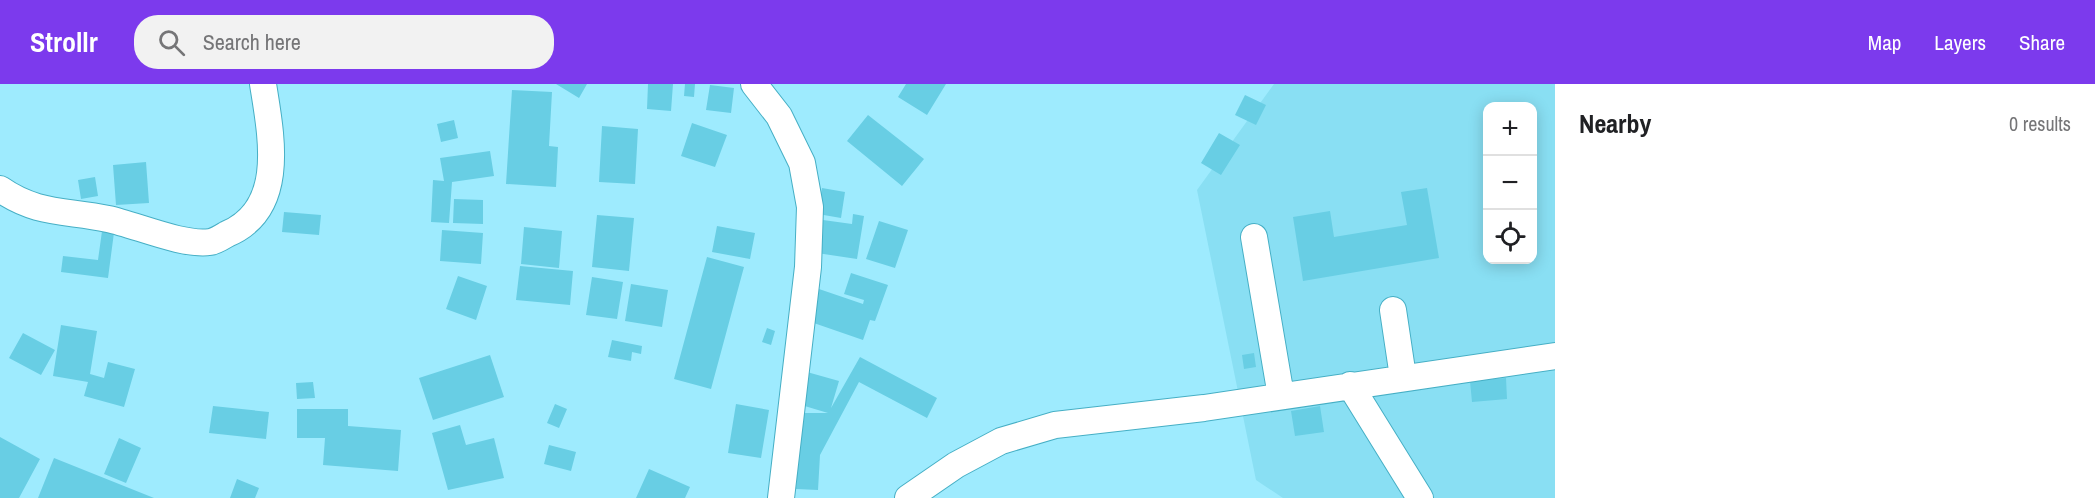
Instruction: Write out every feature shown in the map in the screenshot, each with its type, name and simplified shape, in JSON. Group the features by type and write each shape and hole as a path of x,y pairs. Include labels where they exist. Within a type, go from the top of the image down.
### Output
{"street":[{"path":"0,189 19,202 59,213 107,219 177,238 210,242 239,230 257,212 268,189 272,159 262,84"},
{"path":"753,84 779,116 802,163 810,207 808,267 781,498"},
{"path":"1254,237 1281,396"},
{"path":"1393,310 1403,377"},
{"path":"908,498 956,465 1001,441 1055,425 1204,408 1555,356"},
{"path":"1350,385 1420,498"}],"shaded area":[{"path":"1274,84 1555,84 1555,498 1283,498 1256,480 1197,190"}],"building":[{"path":"556,84 587,84 579,98"},
{"path":"648,84 673,84 671,111 647,109"},
{"path":"685,84 695,84 694,97 684,96"},
{"path":"906,84 946,84 927,115 898,97"},
{"path":"710,85 734,88 731,113 706,110"},
{"path":"512,90 552,92 549,146 558,147 556,187 506,184"},
{"path":"1245,95 1266,105 1256,125 1235,115"},
{"path":"868,115 924,159 902,186 847,141"},
{"path":"454,120 458,138 441,142 437,124"},
{"path":"692,123 727,135 715,167 681,156"},
{"path":"602,126 638,129 635,184 599,182"},
{"path":"1219,133 1240,145 1221,175 1201,163"},
{"path":"490,151 494,176 452,182 449,223 431,222 433,180 444,181 440,158"},
{"path":"146,162 149,203 116,205 113,165"},
{"path":"95,177 98,196 81,199 78,180"},
{"path":"822,188 845,192 841,218 818,214"},
{"path":"1427,188 1439,258 1303,281 1293,217 1330,211 1334,237 1407,225 1401,192"},
{"path":"454,199 483,200 483,224 453,223"},
{"path":"284,212 321,215 319,235 282,232"},
{"path":"853,214 864,216 857,259 817,253 823,220 852,224"},
{"path":"597,215 634,218 629,271 592,267"},
{"path":"879,221 908,230 895,268 866,259"},
{"path":"103,224 115,225 108,278 61,272 63,256 98,260"},
{"path":"717,226 755,233 750,259 712,252"},
{"path":"524,227 562,231 559,268 521,264"},
{"path":"442,230 483,233 481,264 440,261"},
{"path":"707,257 744,267 711,389 674,379"},
{"path":"520,266 573,271 570,305 516,300"},
{"path":"851,273 888,285 875,321 870,320 863,340 808,321 819,289 863,304 864,300 844,294"},
{"path":"458,276 487,286 476,320 446,309"},
{"path":"592,277 623,282 617,319 586,315"},
{"path":"631,284 668,290 662,327 625,321"},
{"path":"61,325 97,331 90,374 104,378 108,362 135,369 124,407 84,396 88,382 53,376"},
{"path":"767,328 775,331 771,345 762,342"},
{"path":"23,333 55,350 41,375 9,358"},
{"path":"612,340 642,346 641,354 632,352 631,361 608,357"},
{"path":"1254,353 1256,367 1244,369 1242,355"},
{"path":"490,355 504,397 433,420 419,378"},
{"path":"860,357 937,398 927,418 859,382 820,455 818,490 796,489 801,413 828,413 798,404 807,372 839,381 831,408"},
{"path":"1506,378 1507,399 1472,402 1470,381"},
{"path":"313,382 315,398 297,399 296,383"},
{"path":"555,404 567,409 559,428 547,423"},
{"path":"736,404 769,410 761,458 728,453"},
{"path":"213,406 269,412 266,439 209,433"},
{"path":"1320,406 1324,432 1295,436 1291,411"},
{"path":"297,409 348,409 348,426 401,430 398,471 323,465 325,438 297,438"},
{"path":"460,425 466,445 494,438 504,478 448,490 432,433"},
{"path":"0,437 40,459 19,498 0,498"},
{"path":"119,438 141,448 126,483 104,474"},
{"path":"549,445 576,452 571,471 544,464"},
{"path":"54,458 154,498 38,498"},
{"path":"649,469 690,487 685,498 636,498"},
{"path":"237,479 259,488 255,498 230,498"}]}
